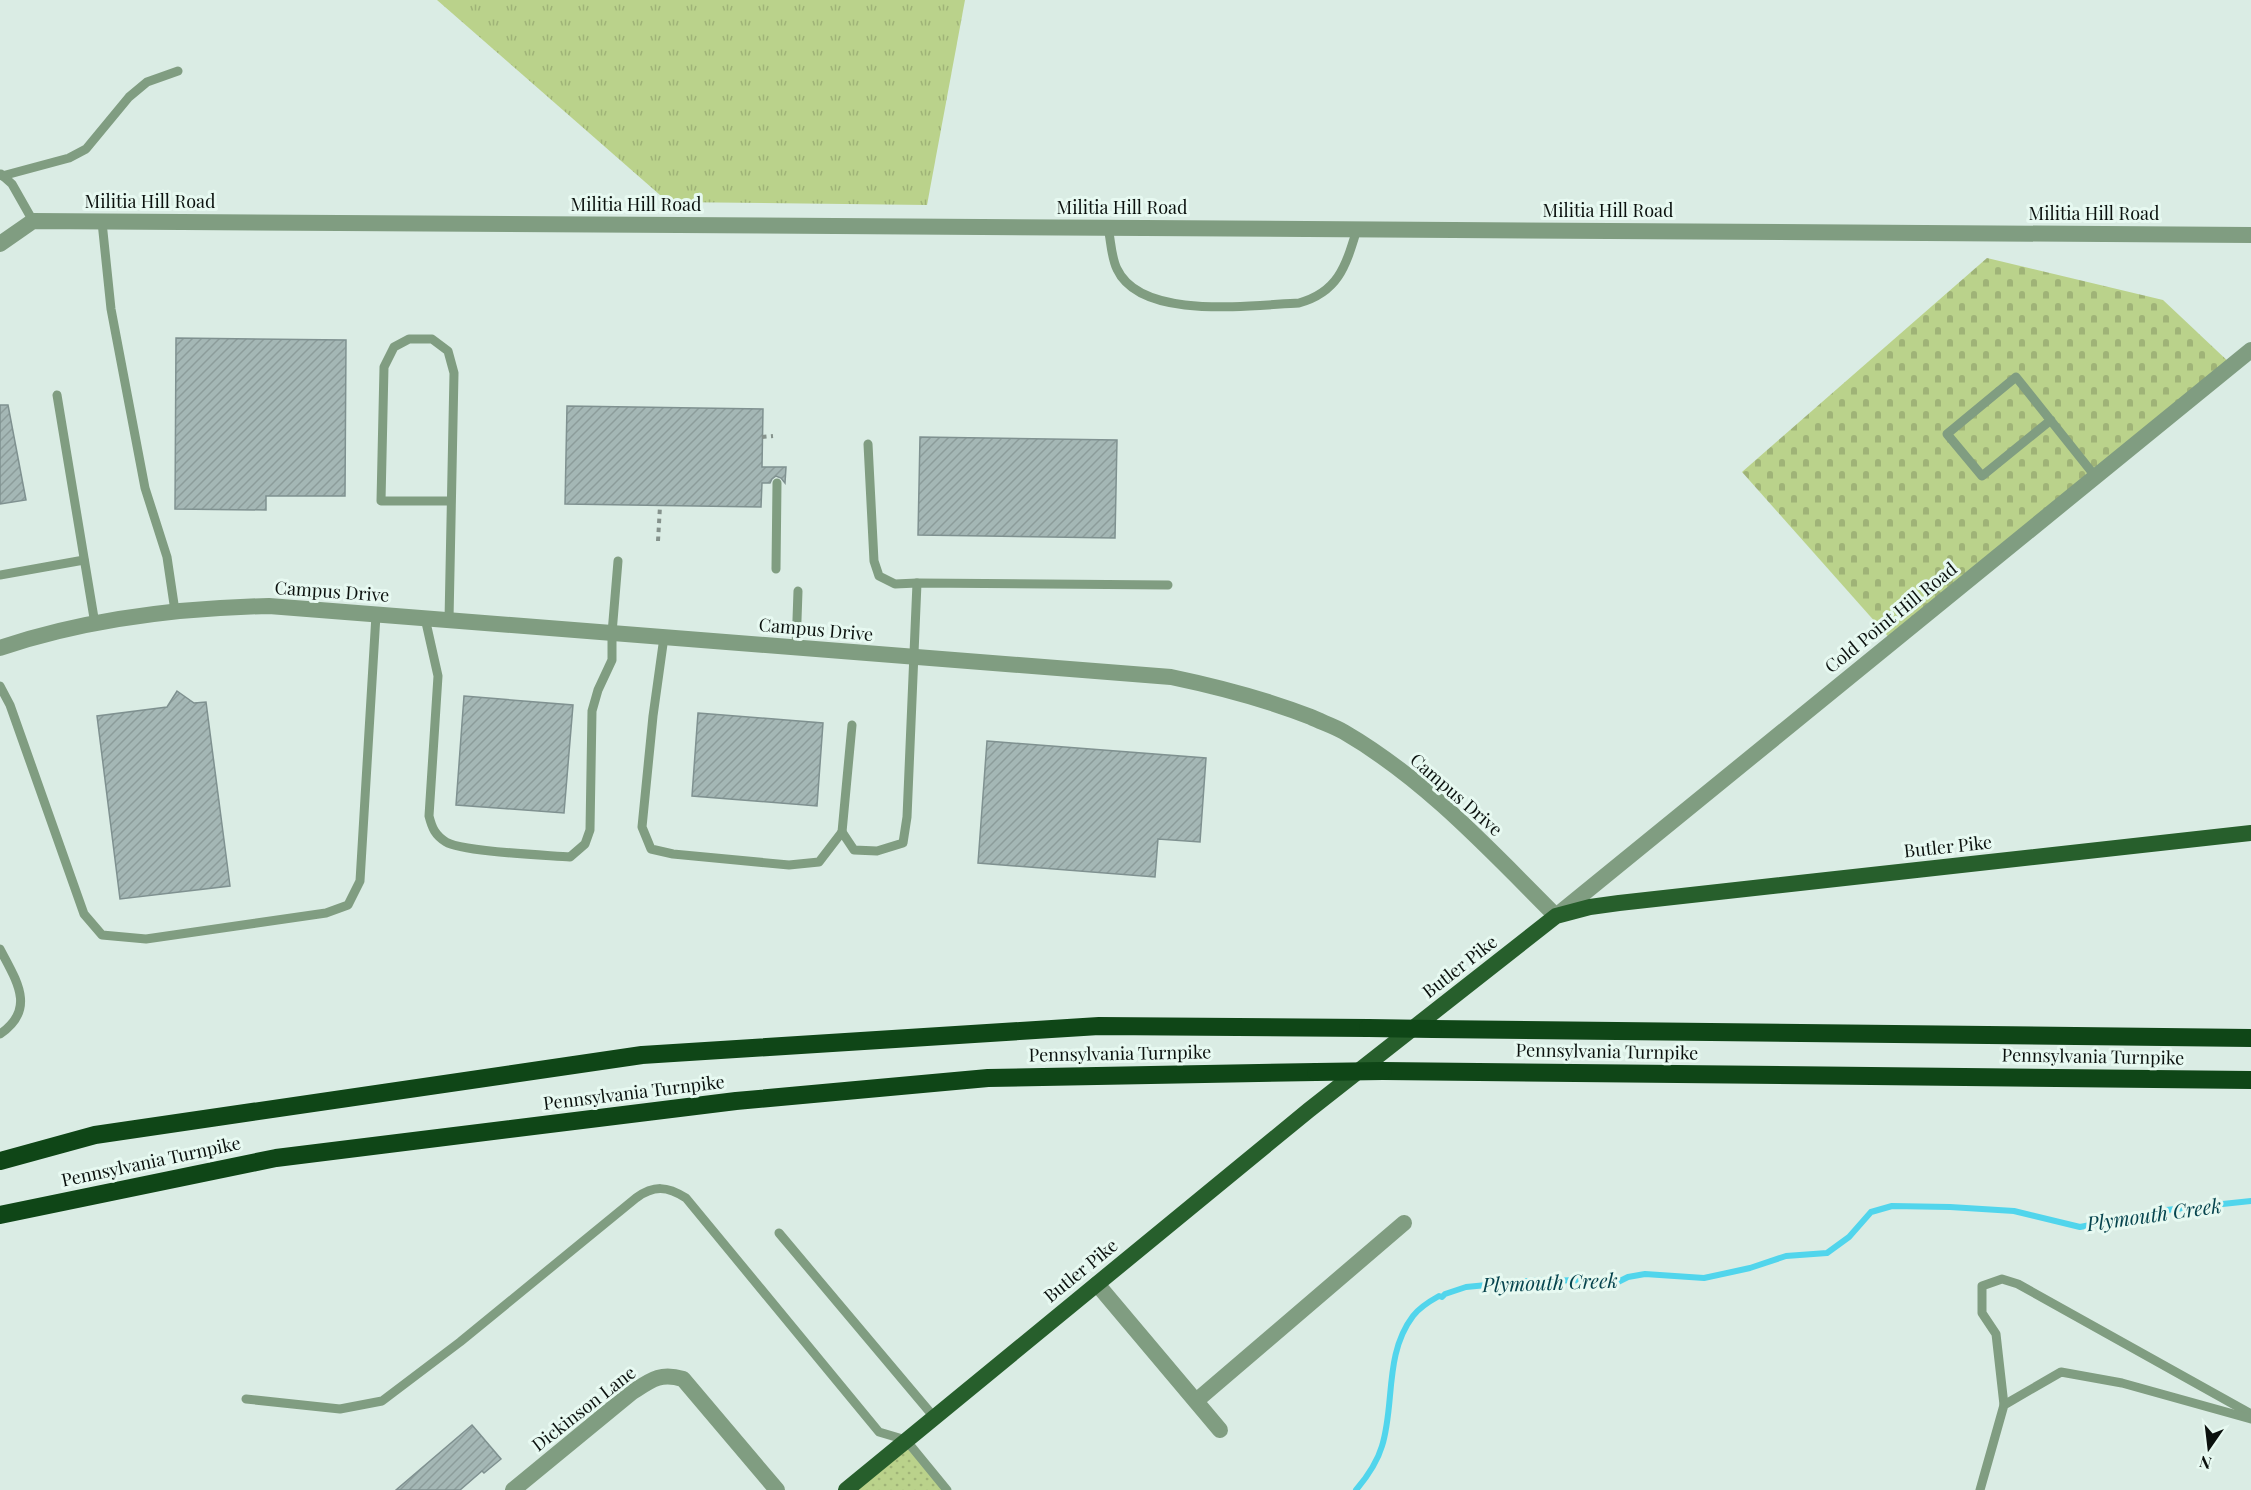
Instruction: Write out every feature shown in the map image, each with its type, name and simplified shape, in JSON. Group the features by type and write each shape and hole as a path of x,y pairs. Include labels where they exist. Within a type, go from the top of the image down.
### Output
{"highway":[{"name":"Pennsylvania Turnpike","path":"0,1161 95,1135 642,1055 1099,1026 2251,1038"},
{"name":"Pennsylvania Turnpike","path":"0,1215 276,1158 736,1101 988,1078 1383,1071 2251,1080"}],"main road":[{"name":"Butler Pike","path":"846,1490 1309,1110 1556,916 1590,907 1619,903 2251,833"}],"street":[{"name":"Militia Hill Road","path":"33,221 2251,235"},
{"path":"0,244 33,221"},
{"name":"Cold Point Hill Road","path":"1556,916 2251,350"},
{"name":"Campus Drive","path":"0,648 30,638 95,624 174,611 269,606 1171,677 1221,687 1275,703 1343,731 1414,780 1469,830 1556,916"},
{"path":"1196,1401 1404,1223"},
{"path":"1097,1284 1220,1430"},
{"name":"Dickinson Lane","path":"513,1490 632,1393 649,1381 669,1375 683,1378 777,1490"}],"lane":[{"path":"1,175 69,158 87,149 129,97 147,82 178,71"},
{"path":"1,175 12,184 33,221"},
{"path":"102,222 111,309 145,488 167,558 174,611"},
{"path":"1108,228 1116,269 1127,283 1156,300 1192,308 1299,303 1315,299 1340,276 1357,229"},
{"path":"449,620 454,373 448,351 432,339 409,339 394,347 384,367 381,501 451,501"},
{"path":"2051,420 1982,477 1947,434 2016,377 2051,420 2095,476"},
{"path":"57,395 95,624"},
{"path":"868,444 874,561 879,576 895,584 1168,585"},
{"path":"776,569 777,483"},
{"path":"0,575 84,560"},
{"path":"425,618 438,676 429,816 434,833 447,843 468,848 570,857 585,844 590,830 592,711 598,690 612,660 618,561"},
{"path":"842,832 854,850 877,851 903,843 907,817 916,583"},
{"path":"796,648 798,591"},
{"path":"0,686 10,705 84,914 102,935 146,939 326,913 348,904 360,881 376,615"},
{"path":"664,637 653,716 642,827 651,849 673,854 789,865 819,862 842,832 852,725"},
{"path":"0,949 20,989 21,1006 15,1022 0,1034"},
{"path":"246,1400 340,1409 382,1401 459,1342 636,1198 655,1188 676,1192 686,1198 879,1432 906,1440 947,1490"},
{"path":"779,1233 934,1417"},
{"path":"1980,1490 2004,1405 1996,1334 1982,1314 1982,1286 2002,1279 2018,1284 2251,1417"},
{"path":"2004,1405 2061,1372 2122,1383 2251,1417"}],"path":[{"path":"762,437 773,436"},
{"path":"657,540 660,506"}],"green space":[{"path":"437,0 965,0 927,205 668,202"},
{"path":"1987,258 2163,300 2232,365 1893,642 1742,472"},
{"path":"906,1440 950,1490 846,1490"}],"building":[{"path":"176,338 346,340 345,496 266,496 266,510 175,509"},
{"path":"0,405 8,405 26,500 0,504"},
{"path":"567,406 763,409 762,467 786,467 785,483 776,476 770,483 762,483 761,507 565,504"},
{"path":"920,437 1117,440 1115,538 918,535"},
{"path":"177,691 194,703 206,702 230,886 120,899 97,716 167,707"},
{"path":"464,696 573,705 564,813 456,805"},
{"path":"698,713 823,723 817,806 692,796"},
{"path":"987,741 1206,758 1200,842 1158,839 1155,877 978,863"},
{"path":"472,1425 501,1459 484,1473 482,1471 460,1490 396,1490"}],"waterway":[{"name":"Plymouth Creek","path":"1356,1490 1371,1470 1382,1446 1394,1363 1404,1331 1413,1316 1425,1305 1439,1296 1442,1297 1466,1287 1528,1281 1587,1280 1612,1285 1628,1277 1645,1274 1704,1278 1750,1268 1786,1256 1827,1253 1849,1237 1871,1212 1892,1206 2014,1211 2080,1227 2166,1210 2251,1201"}]}
